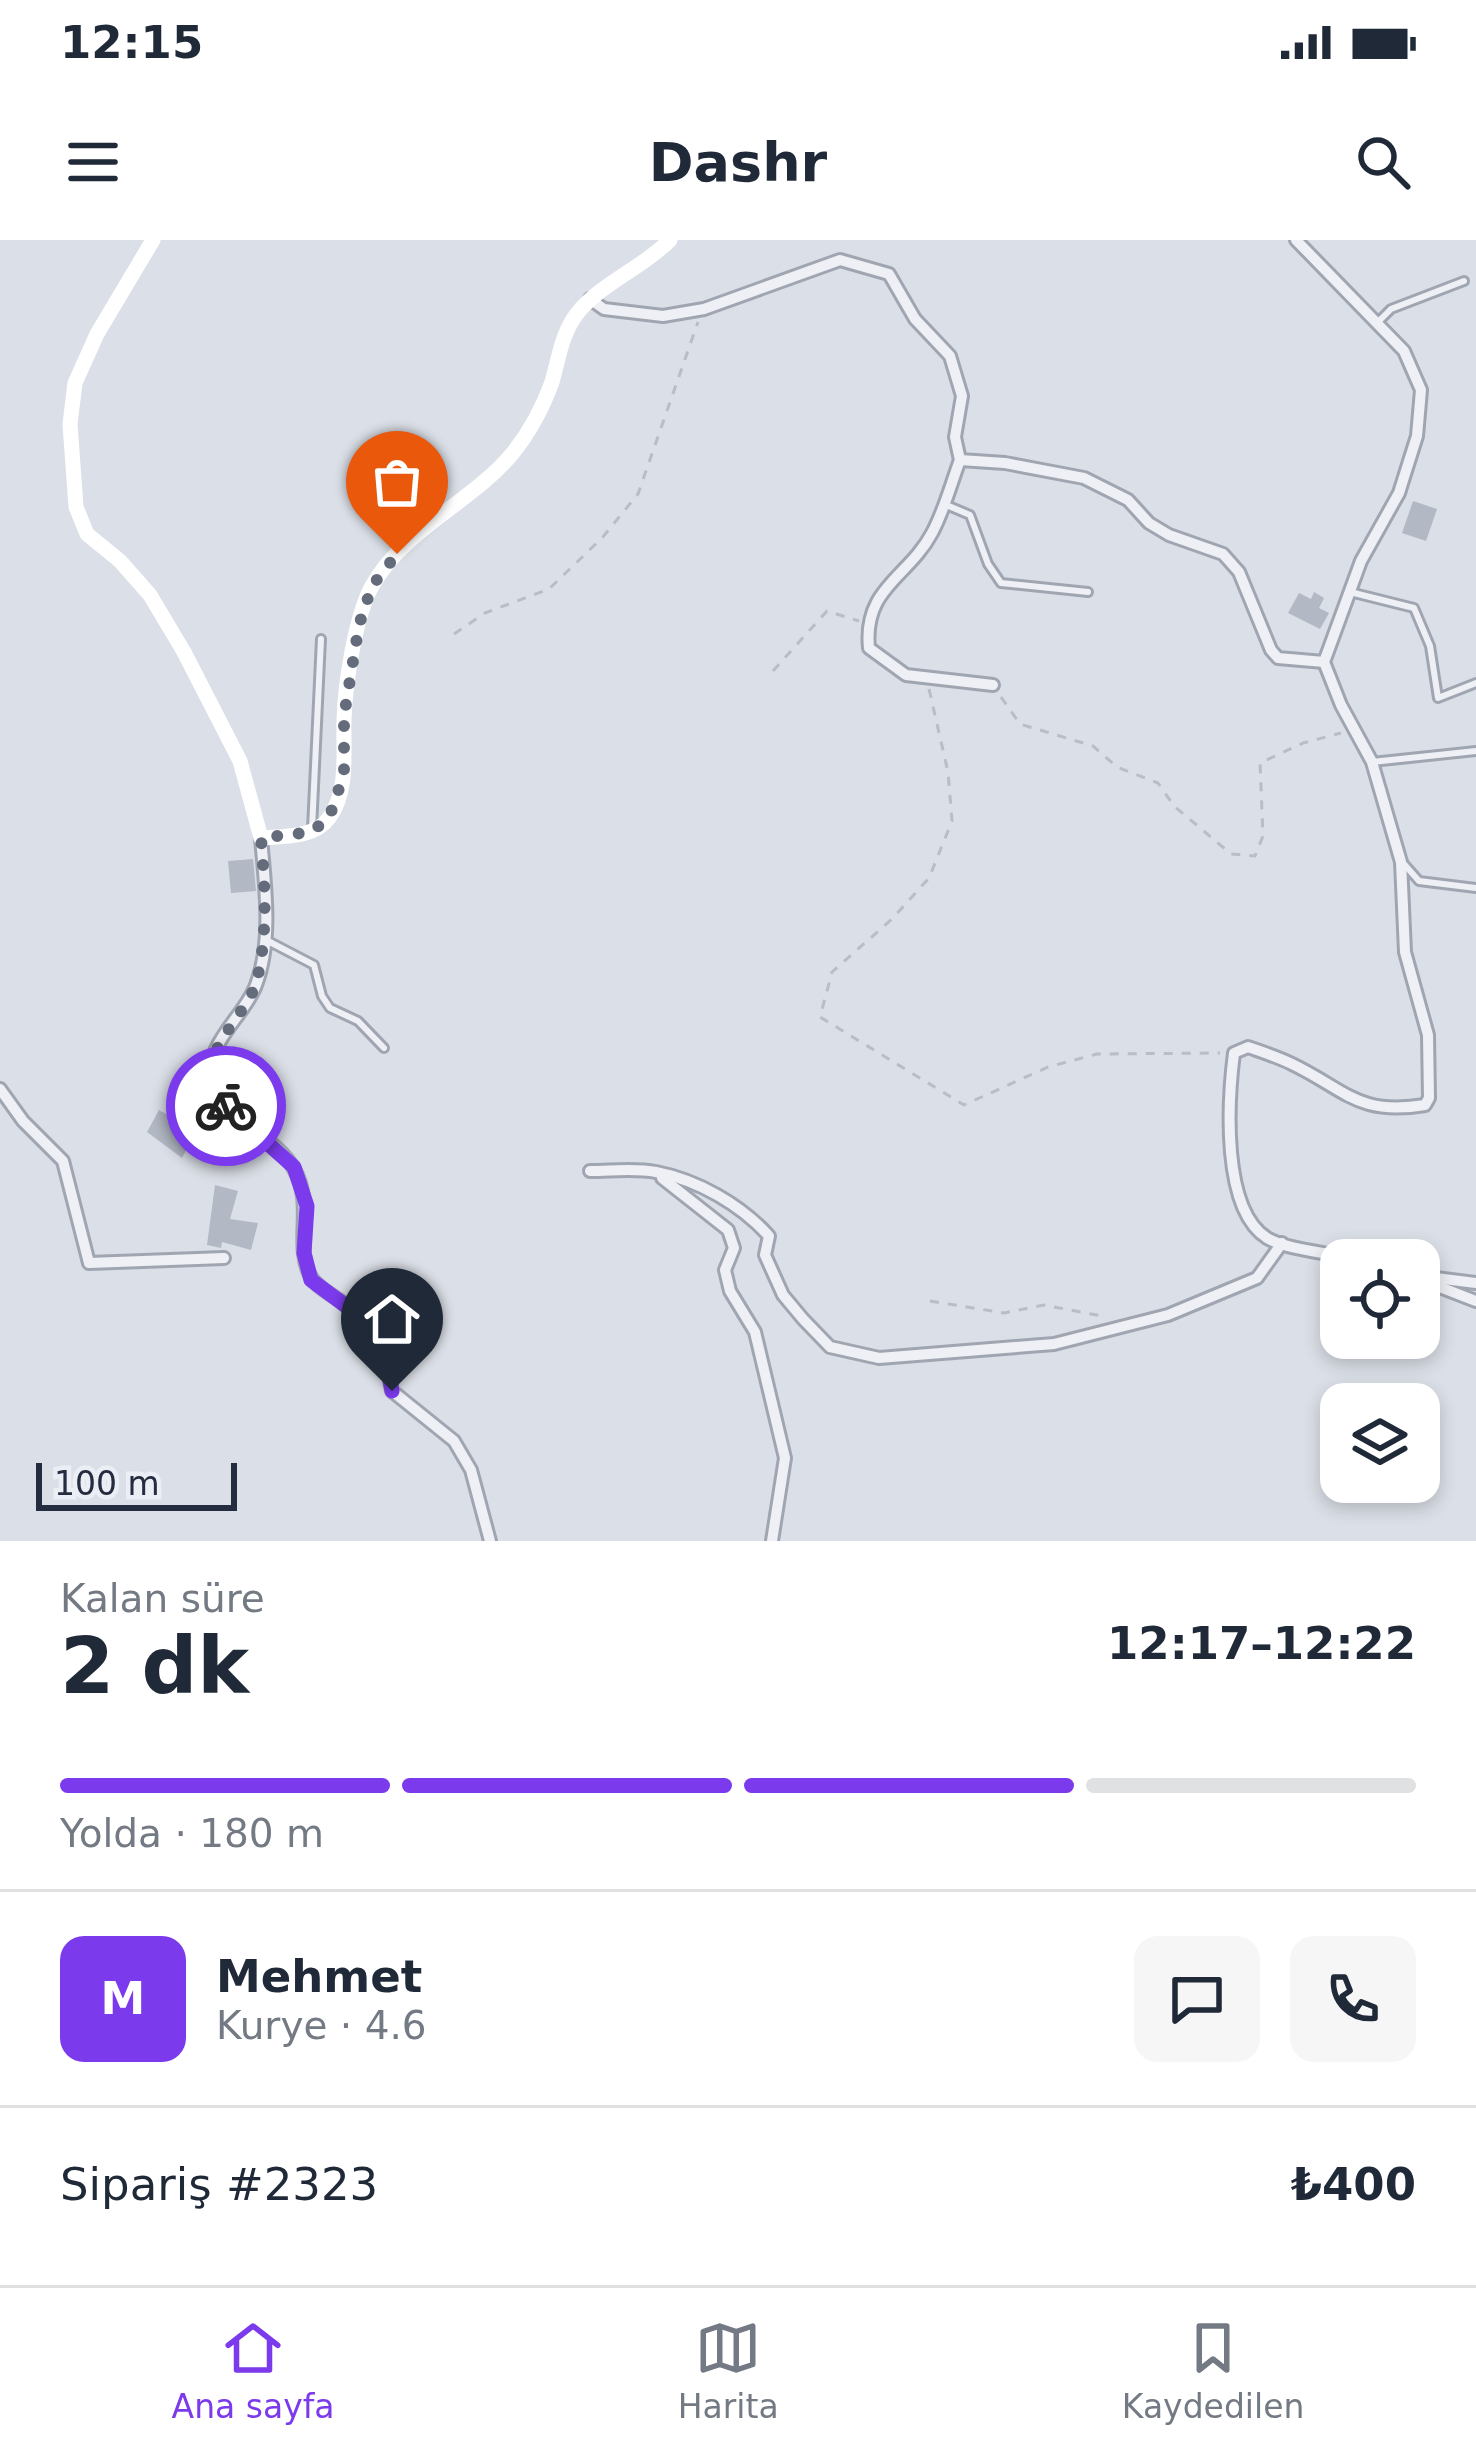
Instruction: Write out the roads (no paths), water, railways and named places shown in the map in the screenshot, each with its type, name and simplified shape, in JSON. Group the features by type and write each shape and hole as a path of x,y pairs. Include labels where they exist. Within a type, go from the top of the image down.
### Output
{"street":[{"path":"153,240 98,334 76,383 70,424 76,507 87,534 150,595 184,652 240,761 261,838 267,915 256,987 214,1053 211,1078 219,1100 294,1167 307,1206 304,1253 311,1280 373,1326 384,1348 392,1391 454,1441 471,1470 490,1541"},
{"path":"261,838 311,832 329,818 344,774 344,716 359,625 372,586 397,554 511,455 550,385 574,318 590,299 650,261 670,240"},
{"path":"1296,240 1404,351 1420,390 1417,436 1399,493 1361,561 1324,662 1372,762 1402,862 1405,952 1428,1035 1429,1098 1425,1105 1396,1110 1352,1101 1294,1065 1248,1046 1234,1053 1228,1118 1236,1183 1252,1224 1270,1240 1320,1252"},
{"path":"590,299 604,309 663,316 704,309 840,260 889,274 915,319 950,356 962,397 955,437 960,460 930,537 877,599 866,624 869,648 906,675 993,685"},
{"path":"960,460 1084,478 1128,500 1149,524 1223,554 1239,572 1270,650 1278,658 1324,662"},
{"path":"0,1089 22,1121 63,1161 89,1263 224,1258"},
{"path":"590,1171 656,1172 748,1213 769,1236 764,1255 783,1295 830,1347 879,1358 1054,1344 1168,1315 1257,1278 1282,1243"},
{"path":"656,1172 728,1230 734,1248 724,1270 730,1291 755,1332 785,1458 772,1541"},
{"path":"1440,1279 1476,1282"},
{"path":"1440,1286 1476,1301"}],"lane":[{"path":"1376,323 1391,309 1463,281"},
{"path":"944,504 970,514 988,564 1001,583 1088,592"},
{"path":"1350,592 1414,608 1430,646 1438,698 1476,683"},
{"path":"311,832 321,640"},
{"path":"1372,762 1476,752"},
{"path":"1402,862 1419,881 1476,889"},
{"path":"263,938 314,965 330,1008 358,1022 383,1048"}]}
